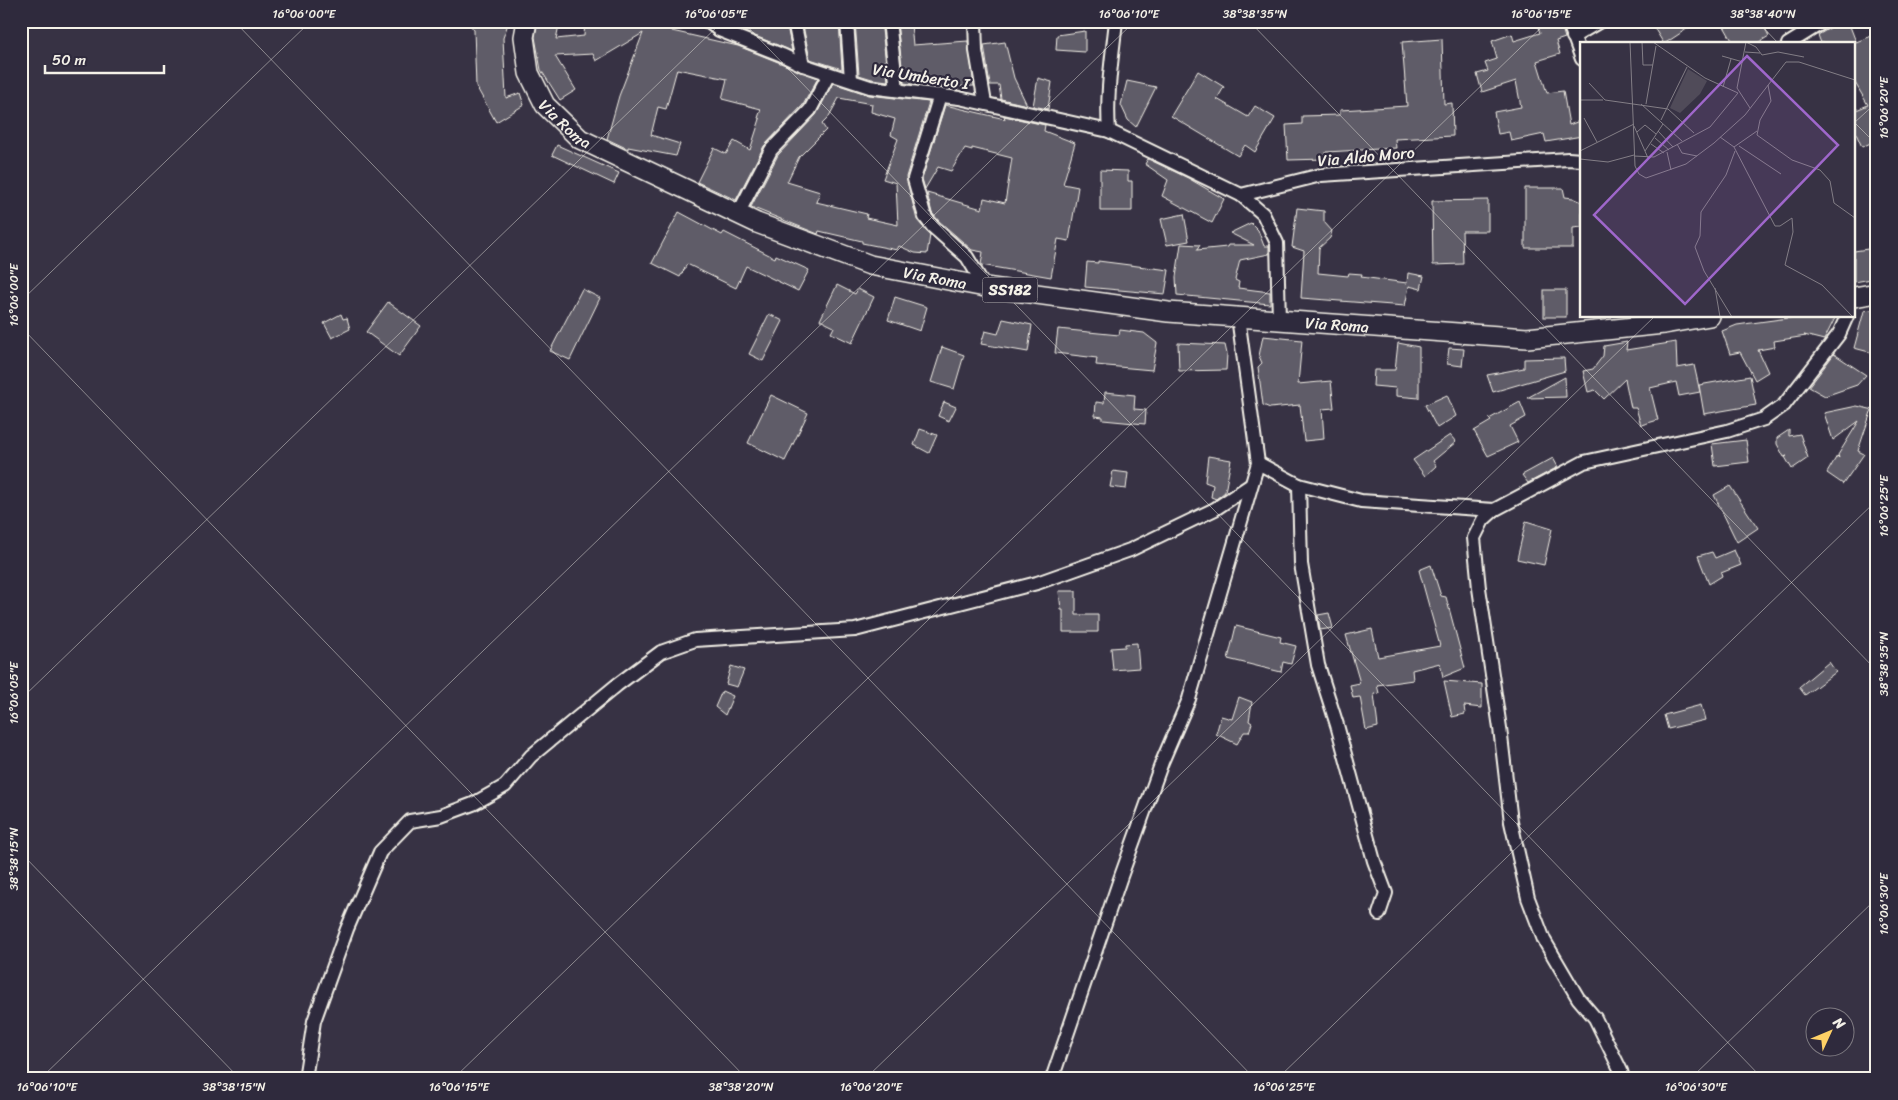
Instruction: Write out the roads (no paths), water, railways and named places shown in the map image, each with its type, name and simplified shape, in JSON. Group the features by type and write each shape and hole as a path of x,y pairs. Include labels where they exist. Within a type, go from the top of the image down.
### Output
{"main road":[{"name":"Via Roma","path":"526,21 524,37 529,73 545,105 580,139 757,223 870,266 985,287 1168,312 1527,338 1603,324"},
{"path":"1856,297 1877,293"},
{"name":"SS182","path":"1603,324 1664,324 1698,318"}],"street":[{"name":"Via Umberto I","path":"707,21 719,30 803,65 870,87 940,95 985,103 1109,131"},
{"path":"794,21 803,65"},
{"path":"847,21 851,80"},
{"path":"890,21 897,90"},
{"path":"975,21 976,51 985,103"},
{"path":"1116,21 1108,80 1109,131 1241,195 1264,214 1277,243 1279,320"},
{"path":"1568,21 1580,54"},
{"path":"1573,37 1600,21"},
{"path":"1791,42 1825,21"},
{"path":"738,214 771,150 810,110 829,74"},
{"path":"940,95 914,179 925,217 933,227 967,257 985,287"},
{"name":"Via Aldo Moro","path":"1241,195 1321,174 1568,159 1580,160"},
{"path":"1052,1079 1162,762 1189,699 1258,463 1238,317"},
{"path":"1623,1079 1621,1071 1595,1018 1578,998 1544,940 1528,898 1511,822 1500,728 1479,588 1474,538 1483,520 1494,510 1584,462 1727,431 1764,419 1784,405 1839,334 1846,318"},
{"path":"1258,463 1299,485 1362,501 1494,510"},
{"path":"305,1079 314,1021 347,929 380,852 410,820 442,816 473,804 505,786 531,756 616,686 661,652 695,640 855,630 1037,582 1130,550 1215,509 1251,485"},
{"path":"1299,485 1301,564 1318,665 1337,725 1374,861 1386,893 1379,914"}]}
